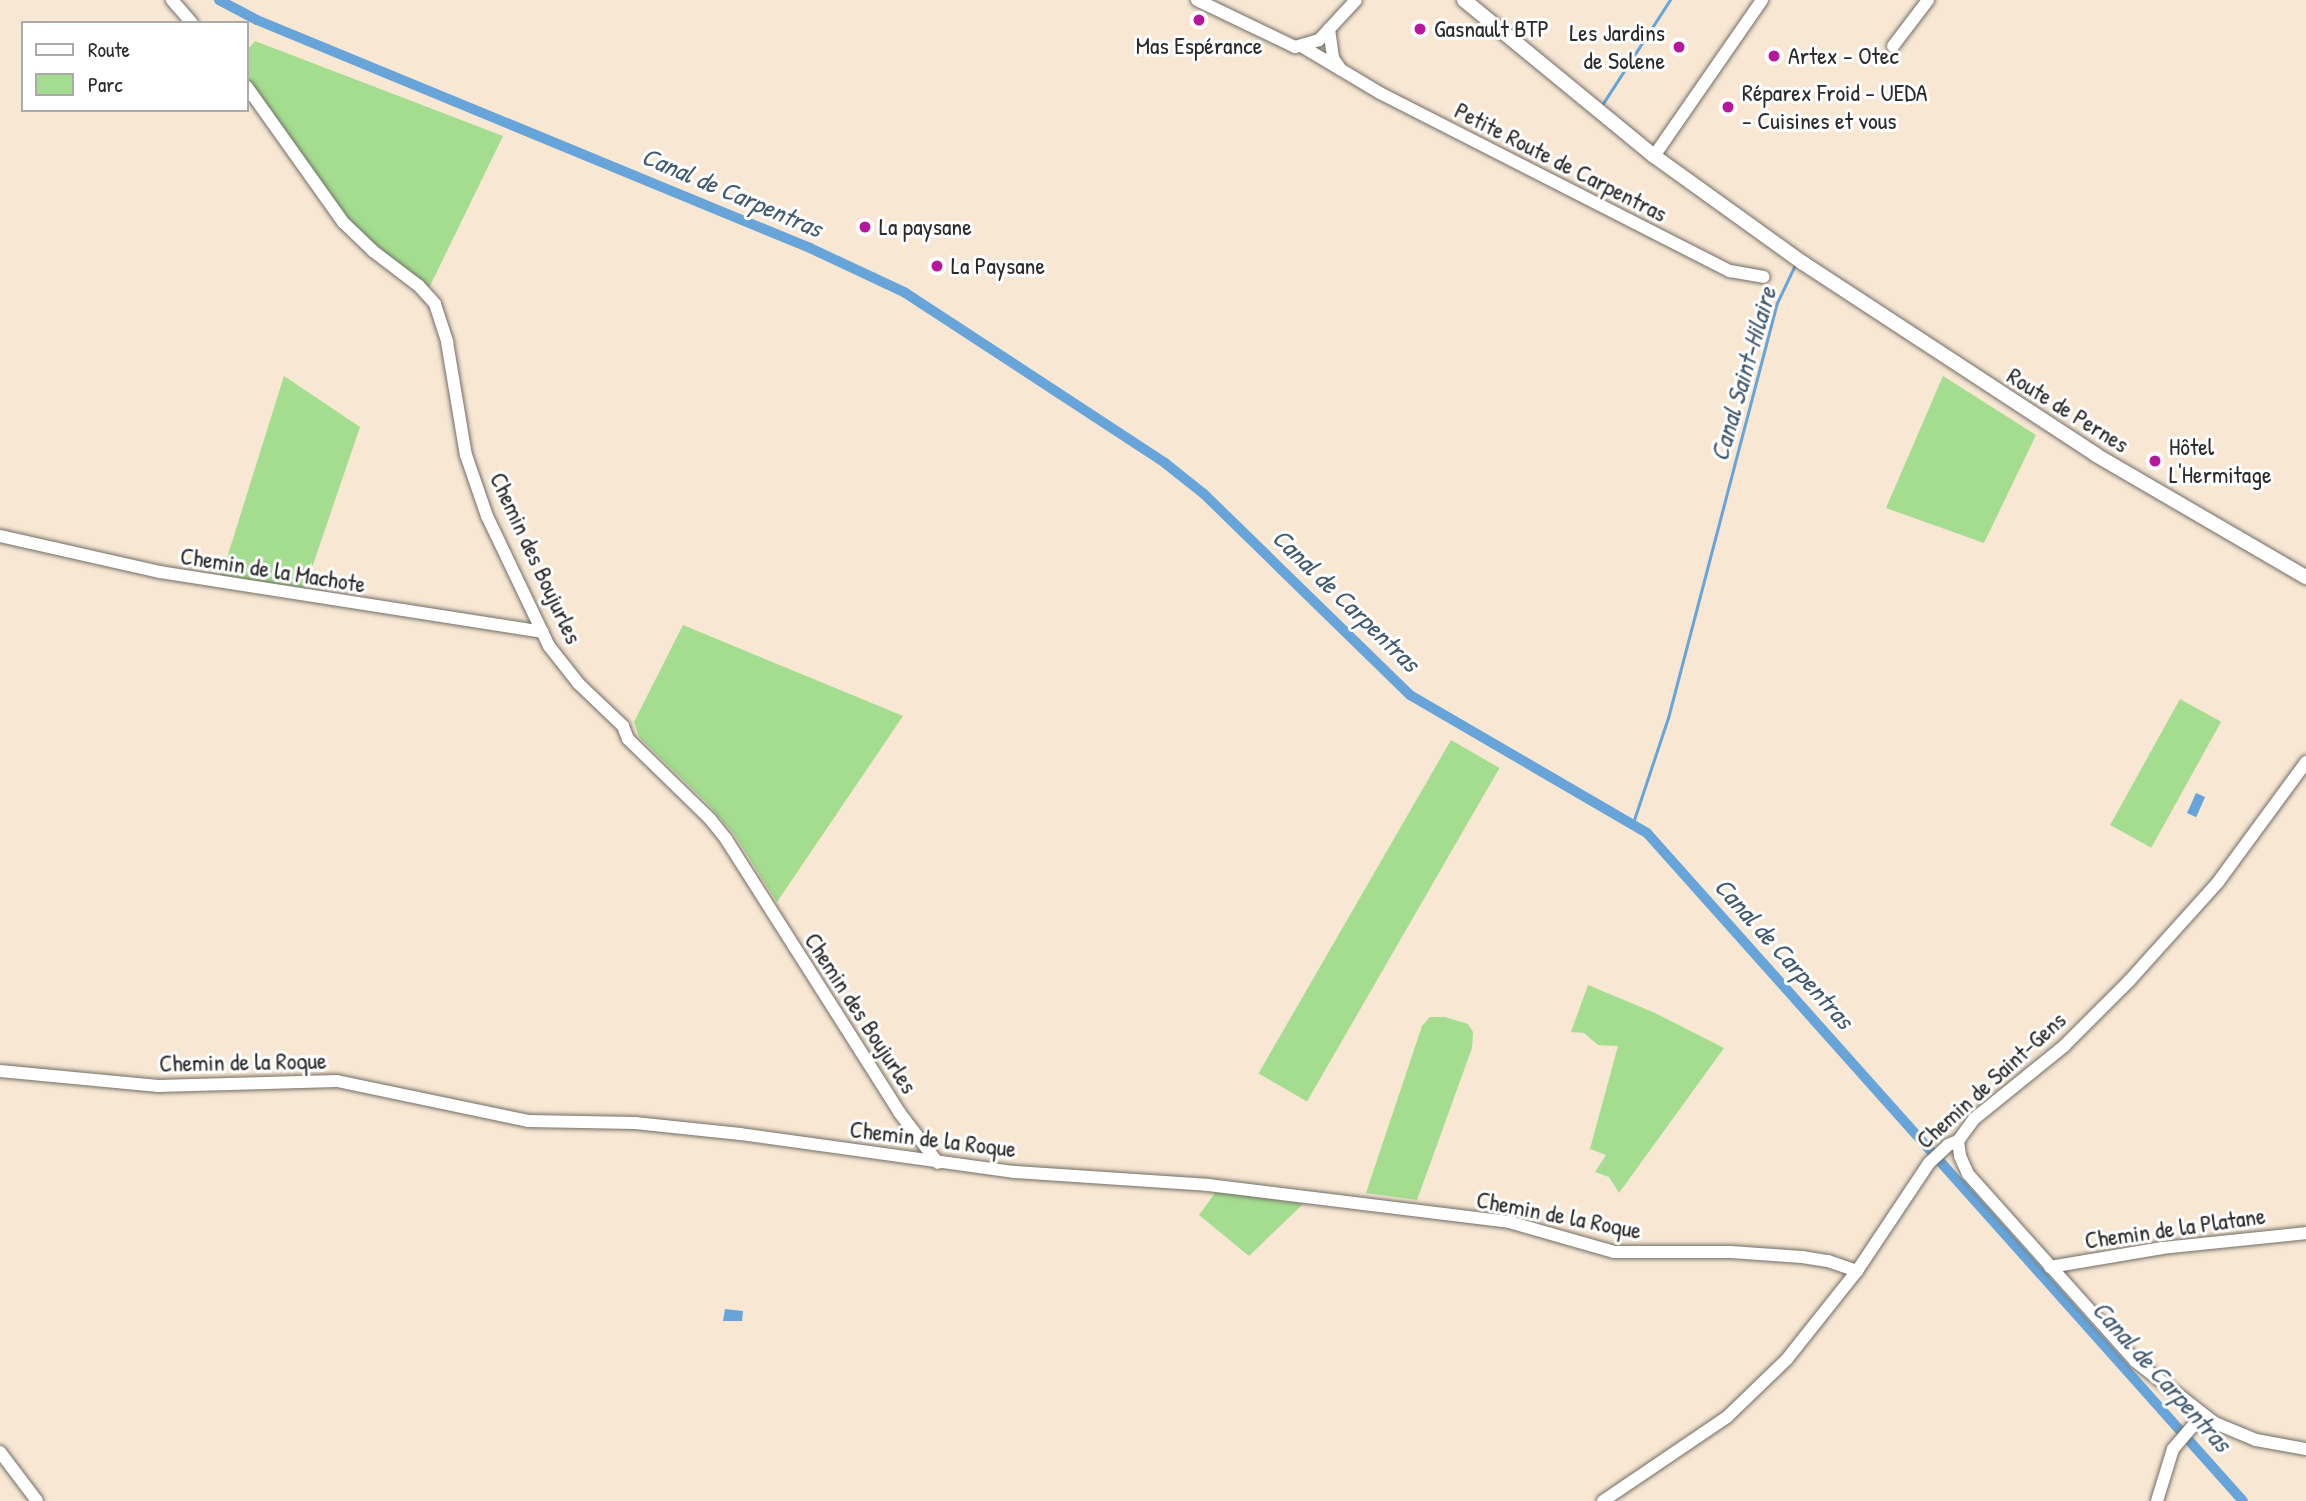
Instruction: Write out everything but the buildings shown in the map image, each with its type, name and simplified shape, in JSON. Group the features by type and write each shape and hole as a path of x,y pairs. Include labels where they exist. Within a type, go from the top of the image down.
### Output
{"main road":[{"path":"1454,0 1511,41"},
{"path":"1464,0 1511,41"},
{"name":"Route de Pernes","path":"1511,41 1654,156 1814,270 2096,455 2306,577"}],"street":[{"path":"172,0 190,21"},
{"path":"1654,156 1762,0"},
{"path":"1893,46 1928,0"},
{"name":"Petite Route de Carpentras","path":"1204,2 1286,45 1303,47 1343,74 1730,271 1763,277"},
{"path":"1303,47 1319,40 1351,2"},
{"path":"1329,29 1333,58 1343,74"},
{"name":"Chemin des Boujurles","path":"248,88 343,222 373,251 419,286 435,304 447,342 466,455 487,516 542,632 579,684 623,726 628,739 726,838 900,1112 938,1163"},
{"name":"Chemin de la Machote","path":"0,536 160,572 526,632 542,632"},
{"name":"Chemin de Saint-Gens","path":"1603,1501 1727,1417 1787,1359 1857,1271 1936,1155 1958,1141 1974,1119 2064,1046 2186,919 2217,882 2306,762"},
{"name":"Chemin de la Roque","path":"0,1071 158,1086 337,1081 528,1121 647,1124 740,1134 1014,1172 1208,1185 1509,1222 1614,1252 1731,1252 1802,1257 1828,1261 1857,1271"},
{"path":"1958,1141 1959,1156 1968,1174 2135,1361 2202,1415 2256,1440 2306,1449"},
{"name":"Chemin de la Platane","path":"2050,1267 2162,1248 2306,1233"},
{"path":"2157,1501 2170,1457 2202,1415"},
{"path":"0,1452 37,1501"}],"green space":[{"path":"255,41 503,136 429,288 350,224 248,84 248,49"},
{"path":"284,376 360,427 305,588 221,577"},
{"path":"1943,376 2036,435 1984,543 1886,508"},
{"path":"683,625 903,716 777,902 734,834 708,804 639,737 634,722"},
{"path":"2180,699 2221,722 2151,848 2110,825"},
{"path":"1451,740 1499,768 1307,1101 1258,1073"},
{"path":"1588,985 1655,1013 1724,1048 1619,1193 1609,1177 1595,1172 1606,1155 1590,1149 1618,1046 1598,1045 1584,1033 1571,1032"},
{"path":"1430,1017 1445,1017 1468,1024 1473,1032 1472,1048 1417,1200 1366,1193 1422,1026"},
{"path":"1225,1192 1303,1204 1249,1256 1199,1215 1215,1193"}],"water":[{"path":"2196,793 2205,797 2196,817 2187,813"},
{"path":"725,1309 743,1311 742,1321 723,1321"}],"waterway":[{"name":"Canal de Carpentras","path":"219,0 257,20 810,248 904,292 1165,463 1204,494 1410,695 1647,833 2243,1501"},
{"name":"Canal Saint-Hilaire","path":"1602,105 1670,0"},
{"name":"Canal Saint-Hilaire","path":"1633,823 1668,718 1777,303 1796,263"}],"place":[{"name":"Mas Espérance","path":"1199,20"},
{"name":"Gasnault BTP","path":"1420,29"},
{"name":"Les Jardins de Solene","path":"1679,47"},
{"name":"Artex - Otec","path":"1774,56"},
{"name":"Réparex Froid - UEDA - Cuisines et vous","path":"1728,107"},
{"name":"La paysane","path":"865,227"},
{"name":"La Paysane","path":"937,266"},
{"name":"Hôtel L'Hermitage","path":"2155,461"}]}
